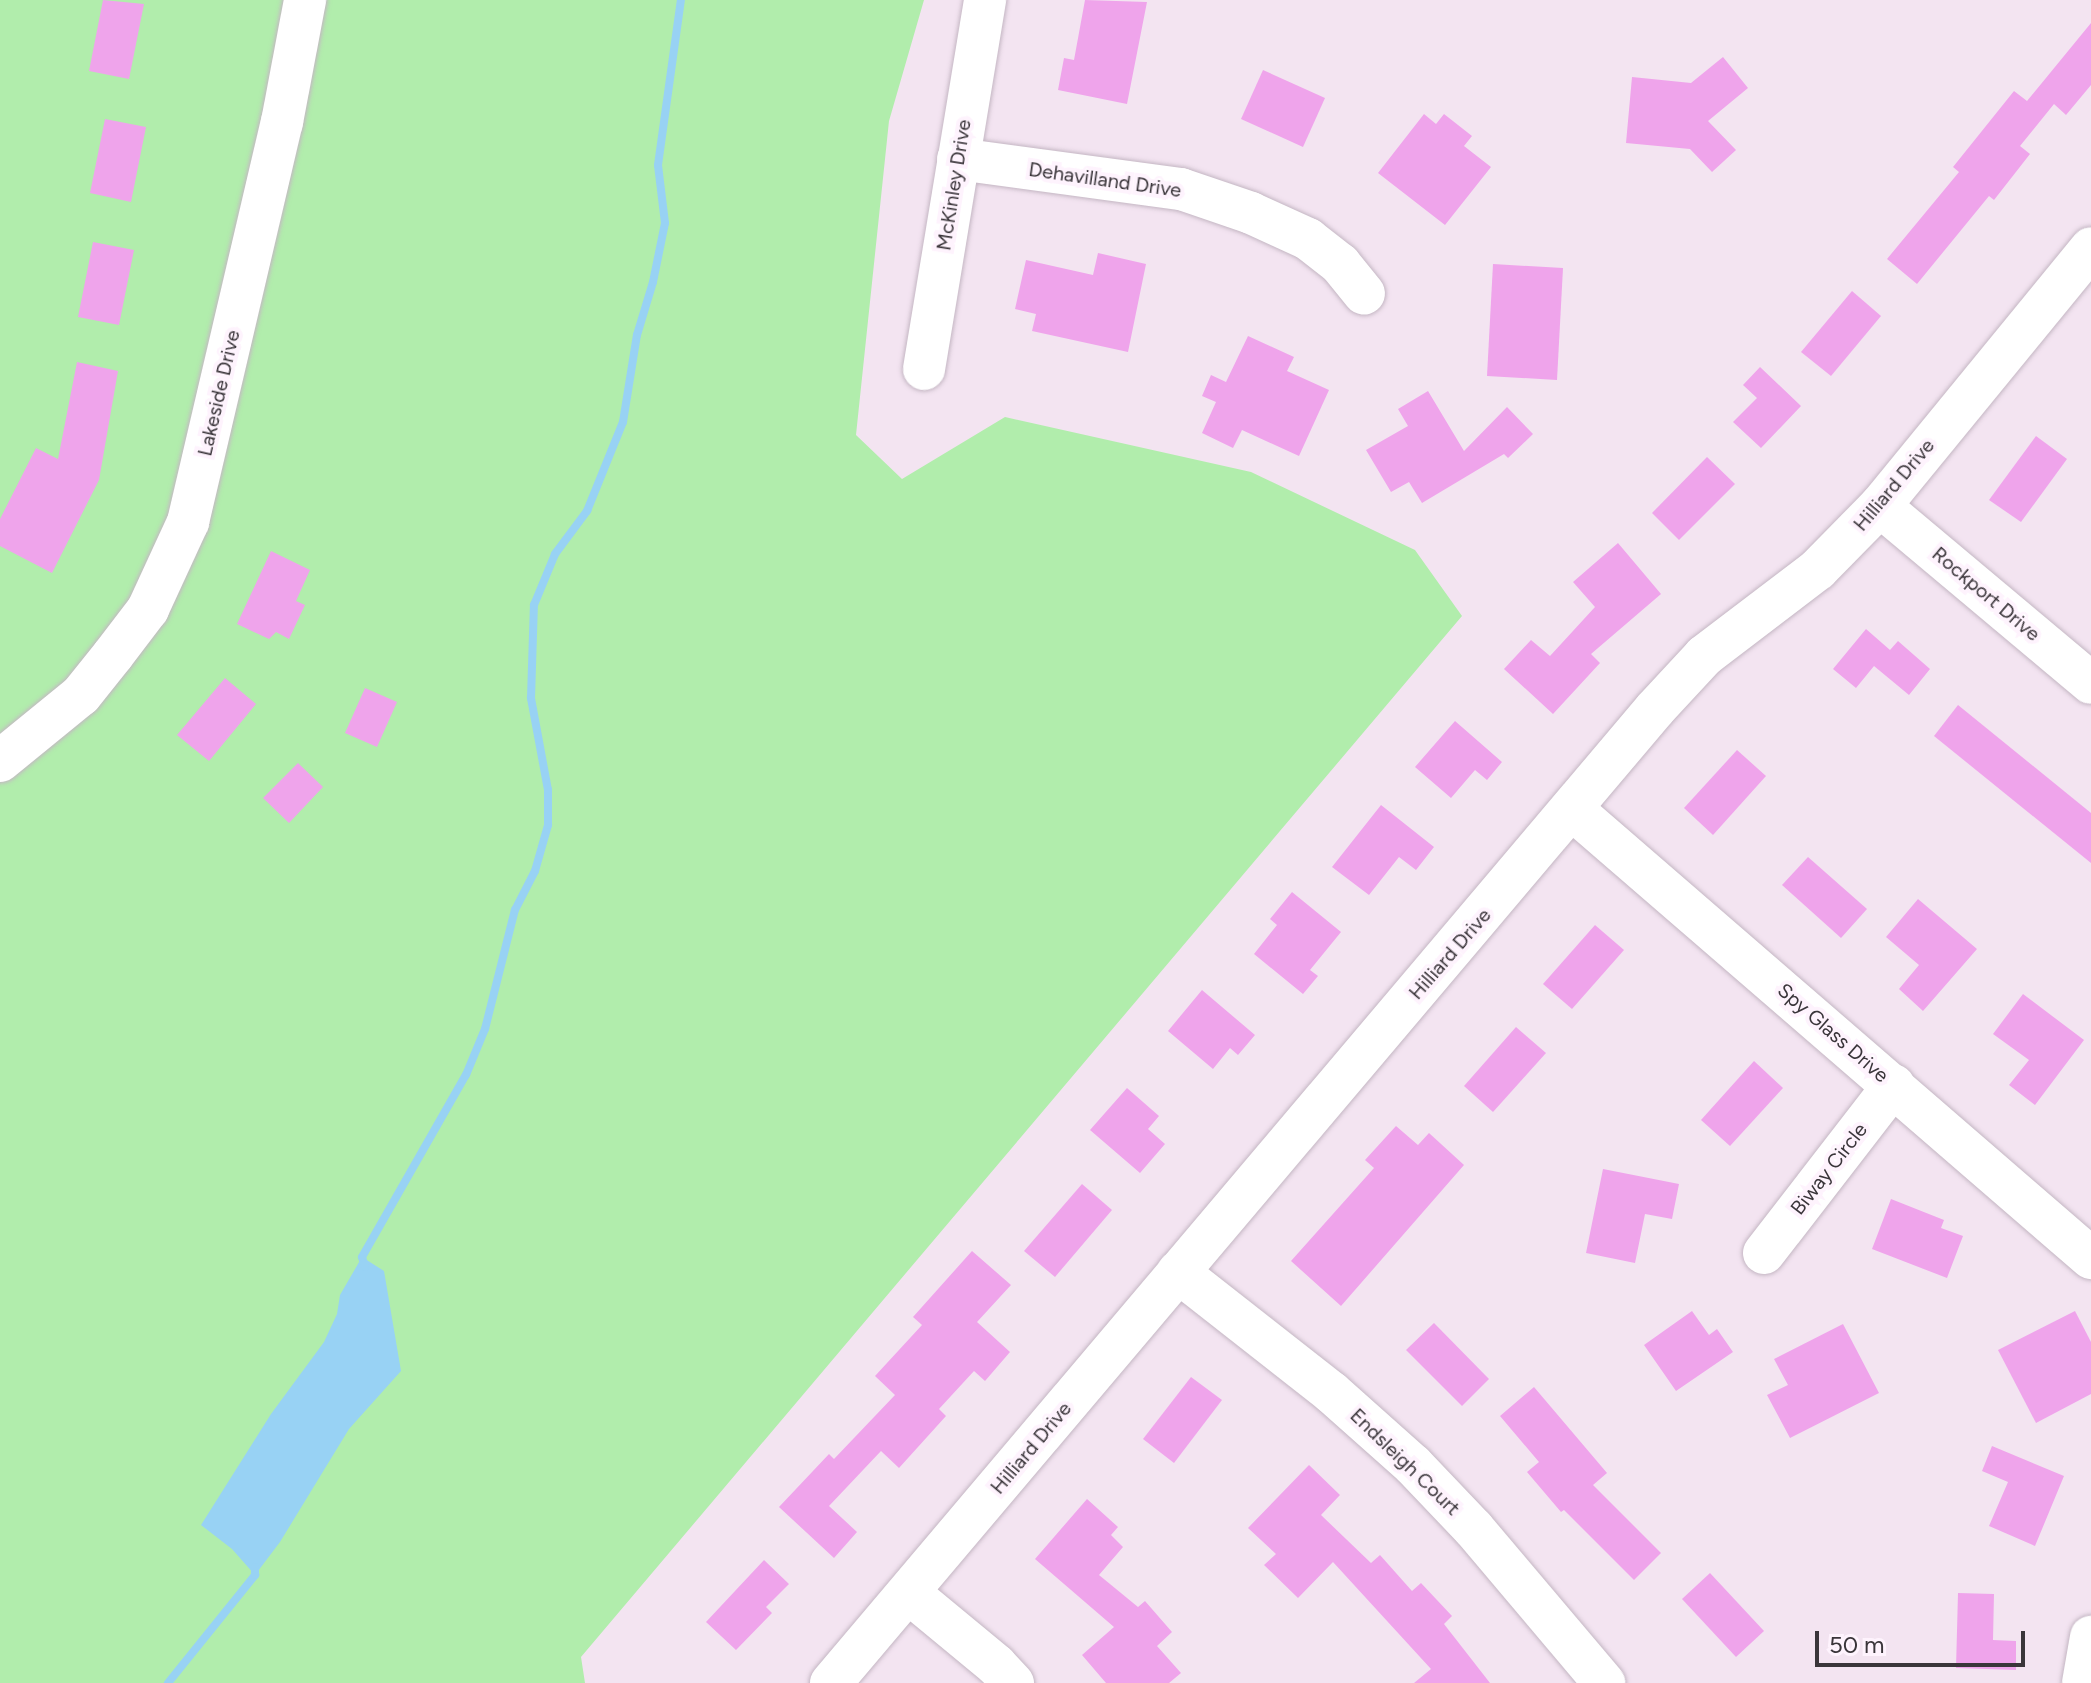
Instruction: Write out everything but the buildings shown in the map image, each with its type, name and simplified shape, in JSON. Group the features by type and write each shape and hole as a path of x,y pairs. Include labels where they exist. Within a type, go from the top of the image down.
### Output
{"street":[{"name":"Lakeside Drive","path":"16,748 81,695 148,609 188,522 282,122 305,0"},
{"name":"McKinley Drive","path":"924,369 985,0"},
{"name":"Dehavilland Drive","path":"958,159 1181,189 1251,213 1308,239 1340,264 1364,294"},
{"name":"Hilliard Drive","path":"831,1683 1683,677 1704,656 1818,569 1880,506 2091,248"},
{"name":"Rockport Drive","path":"1880,506 2091,683"},
{"name":"Spy Glass Drive","path":"1573,810 2091,1258"},
{"name":"Biway Circle","path":"1764,1253 1894,1085"},
{"name":"Endsleigh Court","path":"1178,1272 1331,1392 1413,1465 1474,1529 1604,1683"},
{"path":"909,1593 996,1665 1013,1683"},
{"path":"2083,1683 2091,1637"}],"green space":[{"path":"0,0 924,0 889,121 856,435 902,479 1005,417 1251,472 1415,550 1462,616 581,1657 585,1683 0,1683"}],"water":[{"path":"362,1257 384,1271 401,1371 349,1429 280,1542 255,1575 232,1549 201,1525 271,1414 324,1342 337,1314 340,1295"}],"waterway":[{"path":"365,1267 362,1257 466,1075 485,1029 515,910 535,871 548,825 548,790 531,698 534,605 555,554 587,511 623,422 637,335 653,282 665,223 658,165 681,0"},
{"path":"168,1683 255,1575 255,1567"}]}
